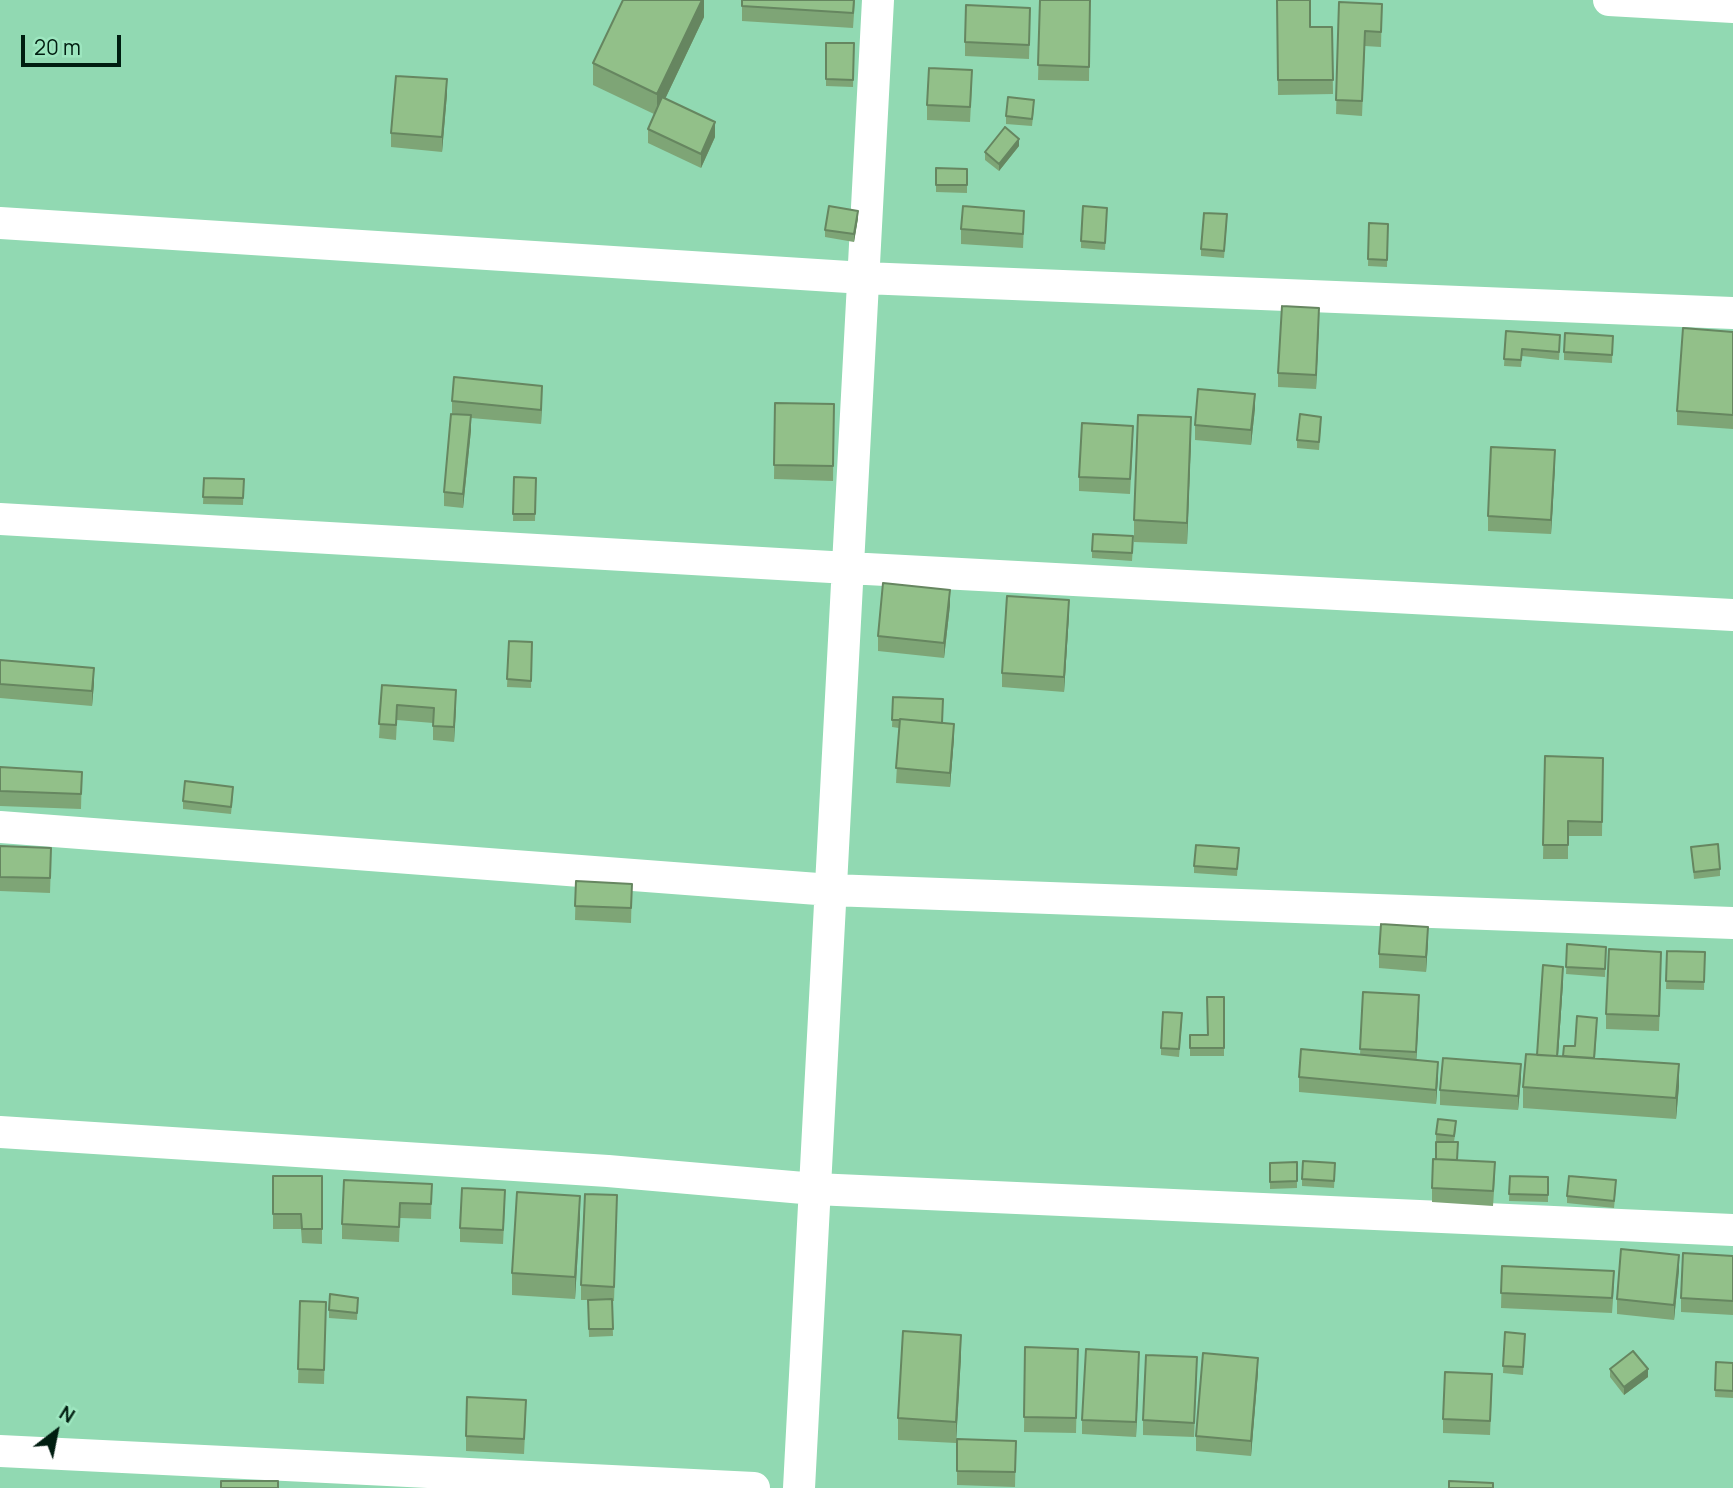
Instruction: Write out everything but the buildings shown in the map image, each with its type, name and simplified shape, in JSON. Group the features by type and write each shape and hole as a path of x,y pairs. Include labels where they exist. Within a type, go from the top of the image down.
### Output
{"street":[{"path":"799,1488 878,0"},
{"path":"1609,0 1733,7"},
{"path":"0,223 864,278 1733,313"},
{"path":"0,519 1733,615"},
{"path":"0,827 831,890 1733,923"},
{"path":"0,1132 608,1171 815,1189 1733,1230"},
{"path":"0,1451 754,1488"}]}
